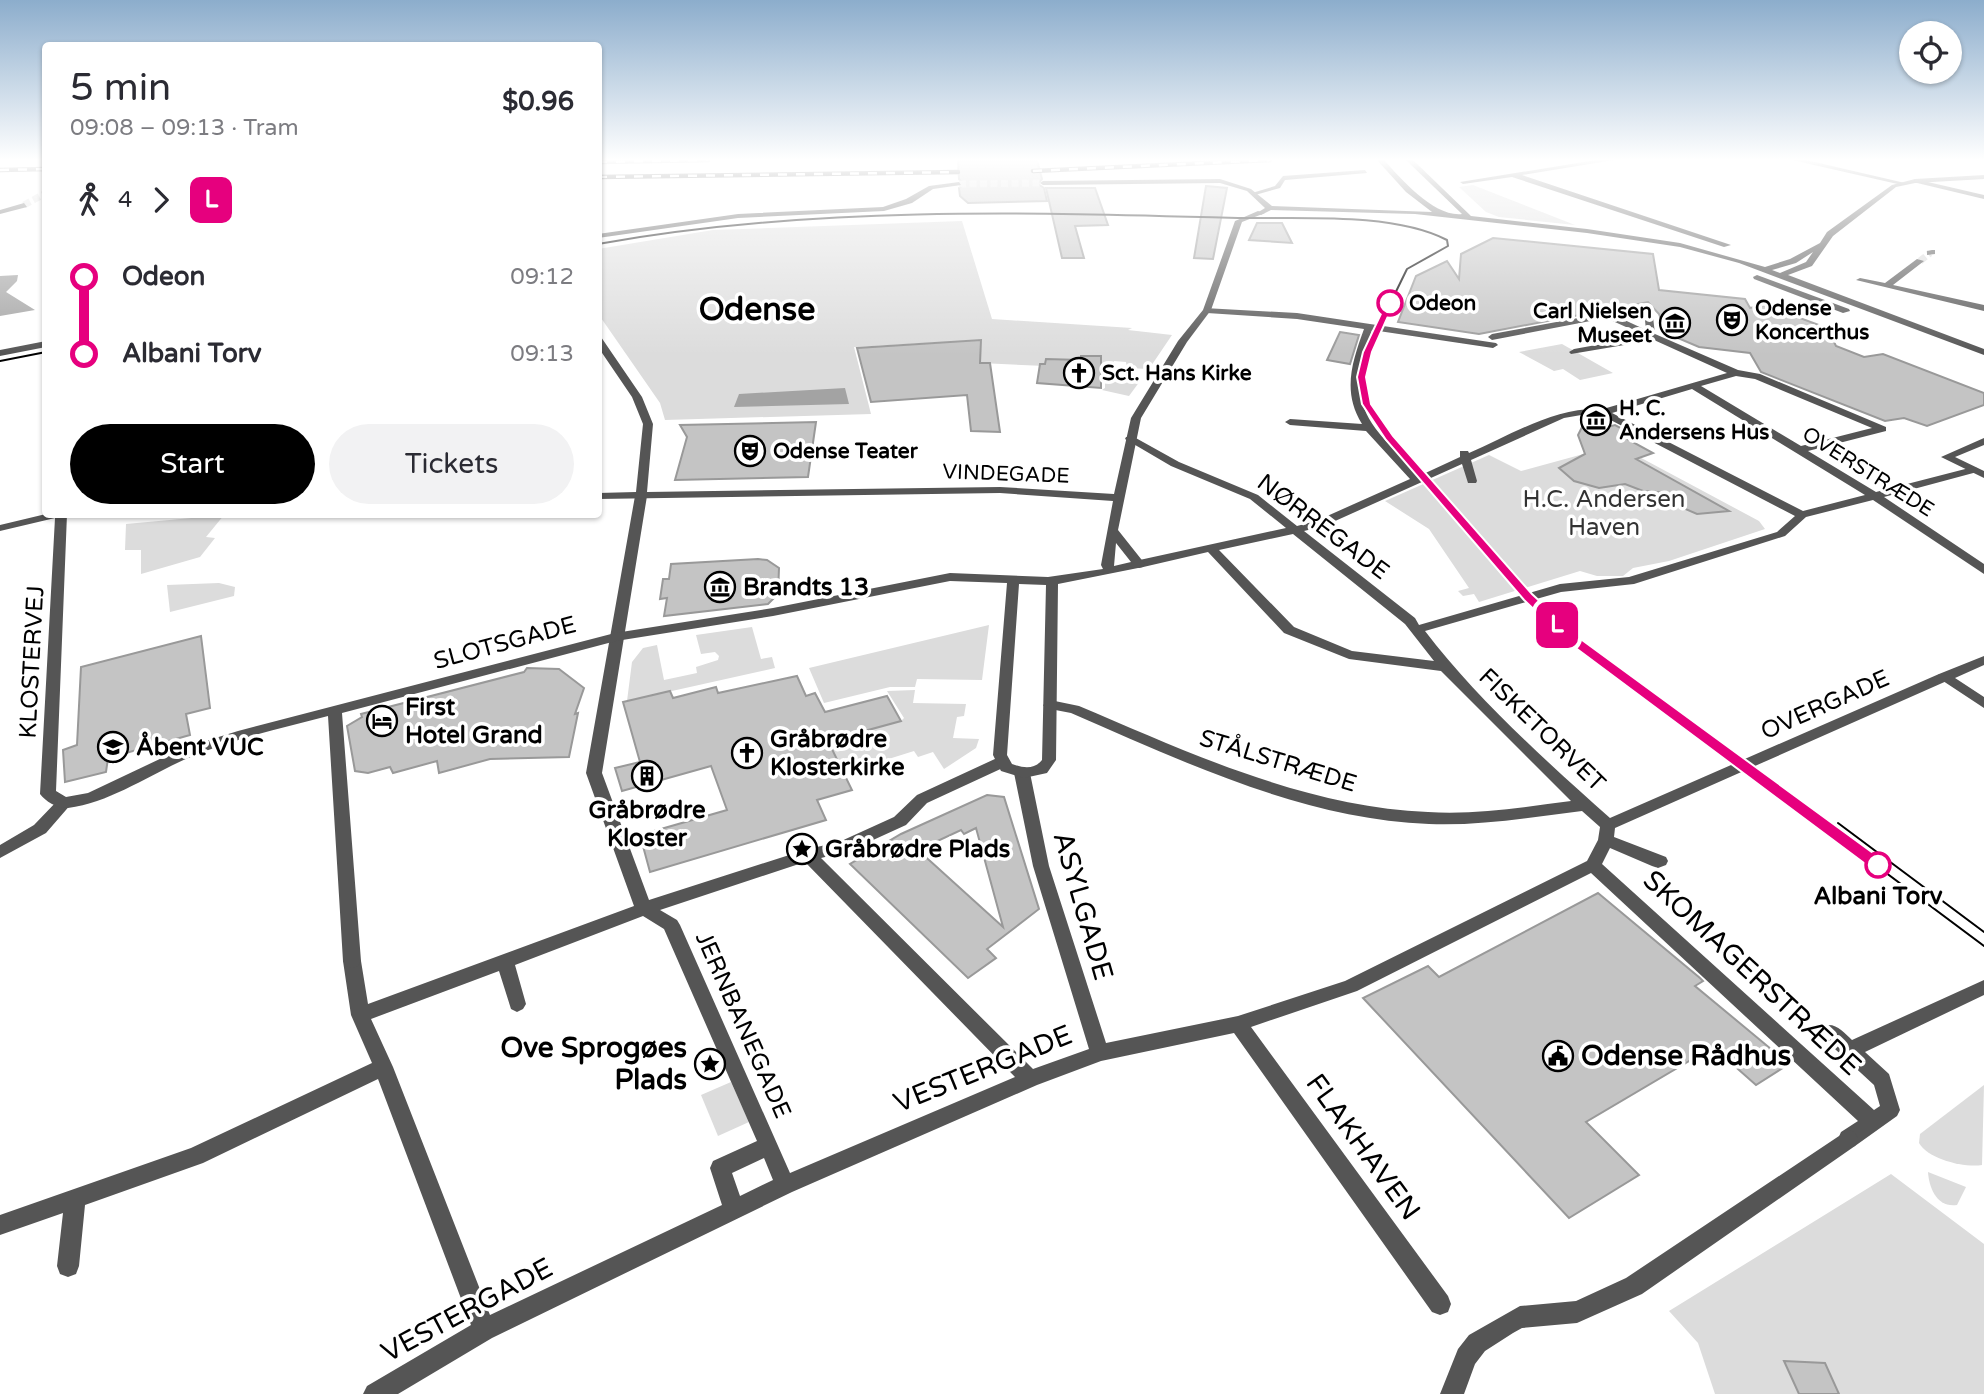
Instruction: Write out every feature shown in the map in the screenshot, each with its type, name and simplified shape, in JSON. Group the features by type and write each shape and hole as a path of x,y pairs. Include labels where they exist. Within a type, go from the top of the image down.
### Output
{"street":[{"path":"602,235 675,225"},
{"path":"1110,570 1107,565 1112,530 1130,439 1145,402 1183,341 1207,310 1237,225"},
{"path":"1478,225 1648,243 1781,276 1983,351"},
{"path":"1530,225 1680,245 1761,272 1861,312 1925,329"},
{"path":"1664,225 1727,246"},
{"path":"1781,276 1809,264 1841,225"},
{"path":"1761,272 1793,261 1826,242"},
{"path":"1886,286 1920,261"},
{"path":"1761,272 1850,312 1983,351"},
{"path":"1860,280 1984,308"},
{"path":"1207,310 1297,316 1494,345 1608,316 1648,309 1651,338"},
{"path":"1608,316 1651,338 1736,373 1757,376 1882,429 1798,450"},
{"path":"1369,326 1354,368 1352,384 1355,401 1369,428 1419,481"},
{"path":"1494,326 1494,345"},
{"path":"1574,352 1651,338"},
{"path":"0,353 42,345"},
{"path":"602,345 637,397 648,424 641,496 594,773 643,908"},
{"path":"1002,762 1022,773 1036,771 1048,765 1052,581 1320,524 1419,481 1465,456 1561,416 1587,411 1603,412 1736,373"},
{"name":"OVERSTRÆDE","path":"1695,387 1875,496 1984,570"},
{"path":"1603,412 1802,516"},
{"path":"1290,422 1369,428"},
{"name":"NØRREGADE","path":"1130,439 1175,464 1254,496 1414,625"},
{"path":"1979,473 1946,457 1984,441"},
{"path":"1465,456 1472,481"},
{"path":"1414,625 1560,588 1630,581 1781,534 1802,516 1875,496 1979,473"},
{"name":"VINDEGADE","path":"602,496 1000,490 1118,498"},
{"path":"0,528 43,518"},
{"name":"KLOSTERVEJ","path":"60,518 48,794 64,803"},
{"path":"1112,530 1139,564"},
{"name":"FISKETORVET","path":"1211,549 1289,630 1349,655 1446,667"},
{"name":"SLOTSGADE","path":"64,803 90,798 188,752 243,734 615,637 773,612 950,577 1052,581"},
{"path":"1002,762 1013,581"},
{"name":"FISKETORVET","path":"1414,625 1446,667 1586,805 1607,832"},
{"name":"OVERGADE","path":"1607,832 1984,660"},
{"path":"1944,677 1984,703"},
{"name":"STÅLSTRÆDE","path":"1050,705 1074,709 1244,779 1294,795 1365,811 1426,818 1464,818 1586,805"},
{"path":"335,712 352,961 359,1015 383,1067 484,1330"},
{"path":"359,1015 643,908 808,855 843,847 900,821 922,799 1002,762"},
{"name":"ASYLGADE","path":"1022,773 1041,866 1100,1053"},
{"path":"0,852 40,830 64,803"},
{"path":"1593,865 1607,832 1660,861 1658,862"},
{"path":"808,855 1030,1079"},
{"name":"VESTERGADE","path":"375,1394 484,1330 785,1185 1030,1079 1100,1053 1238,1024 1351,986 1593,865"},
{"name":"SKOMAGERSTRÆDE","path":"1593,865 1873,1122"},
{"name":"JERNBANEGADE","path":"643,908 671,925 769,1145"},
{"path":"507,960 517,1004"},
{"path":"1851,1052 1852,1049 1984,987"},
{"name":"FLAKHAVEN","path":"1238,1024 1440,1304"},
{"path":"1452,1394 1466,1357 1477,1343 1504,1325 1520,1317 1577,1312 1634,1286 1890,1110 1887,1090 1882,1080 1830,1032"},
{"path":"0,1225 196,1156 383,1067"},
{"path":"734,1209 720,1168 769,1145 785,1185"},
{"path":"68,1266 75,1199"}],"green space":[{"path":"850,225 963,225 992,319 1132,328 1128,330 1172,335 1149,369 1127,368 1126,362 1114,361 1113,368 1101,368 1101,356 1082,356 1081,360 1046,359 1045,366 980,363 980,340 854,347 871,414 665,420 660,403 602,319 602,248 713,230"},
{"path":"1562,344 1613,373 1580,380 1563,369 1554,371 1519,352"},
{"path":"1105,379 1140,381 1129,396 1102,390 1105,388"},
{"name":"H.C. Andersen Haven","path":"1598,450 1632,453 1759,521 1765,529 1669,561 1633,568 1623,576 1597,576 1580,571 1479,602 1474,594 1463,596 1458,591 1469,588 1429,529 1385,501 1489,455 1521,471"},
{"path":"222,518 206,537 215,538 200,557 141,574 141,550 125,550 126,524"},
{"path":"219,583 235,587 234,596 170,612 167,585"},
{"path":"989,625 982,680 917,679 915,687 890,687 824,703 809,668"},
{"path":"752,627 761,659 772,657 775,668 627,701 632,662 643,648 657,645 664,680 697,673 696,667 718,660 719,656 715,652 701,654 696,635"},
{"path":"915,690 913,703 966,704 964,716 957,717 953,738 979,739 976,748 944,769 933,752 918,757 914,751 844,773 828,741 901,721 904,718 887,691"},
{"path":"731,1082 749,1122 718,1136 701,1095"},
{"path":"1984,1085 1982,1165 1947,1161 1924,1149 1919,1143 1920,1134"},
{"path":"1928,1172 1966,1187 1957,1205 1944,1203 1935,1196"},
{"path":"1891,1174 1984,1244 1984,1394 1839,1394 1825,1363 1785,1361 1799,1394 1715,1394 1698,1343 1669,1311"}],"shaded area":[{"path":"18,275 17,281 6,292 35,310 0,316 0,276"},
{"path":"845,388 849,404 734,407 739,394"}],"building":[{"path":"1054,225 1106,225 1075,226 1084,258 1062,258"},
{"path":"1199,225 1220,225 1213,259 1194,258"},
{"path":"1256,225 1283,225 1292,243 1249,240"},
{"path":"1493,238 1653,254 1659,290 1745,299 1750,308 1765,305 1827,328 1836,346 1864,357 1883,354 1984,393 1984,405 1927,426 1904,418 1885,421 1761,372 1750,353 1699,347 1666,333 1659,314 1648,302 1479,334 1398,322 1416,276 1447,261 1459,279 1461,254"},
{"path":"1340,332 1359,335 1350,364 1327,360"},
{"path":"981,340 980,363 990,363 1000,432 971,431 967,395 871,402 857,348"},
{"name":"Sct. Hans Kirke","path":"1081,356 1101,356 1101,388 1037,383 1040,364 1045,364 1046,359 1081,360"},
{"path":"1585,421 1600,429 1615,425 1638,437 1629,440 1653,453 1636,459 1729,511 1697,514 1674,504 1669,493 1643,491 1625,484 1599,488 1574,481 1559,468 1585,454 1578,435"},
{"name":"Odense Teater","path":"816,422 808,477 675,480 687,437 680,425"},
{"name":"Brandts 13","path":"767,560 779,568 778,594 768,604 664,616 667,598 660,599 663,579 669,579 671,564"},
{"path":"201,636 210,708 186,714 190,735 108,758 106,772 65,782 63,750 77,745 81,667"},
{"name":"First Hotel Grand","path":"527,668 559,669 584,688 575,714 578,713 569,757 490,759 439,773 437,761 393,773 390,767 368,773 355,771 347,726 362,717 361,714 524,672"},
{"name":"Gråbrødre Kloster","path":"797,676 806,696 815,693 825,712 887,696 901,721 828,741 852,790 817,800 826,820 650,872 640,835 727,810 711,766 622,791 615,768 640,762 623,702 670,691 673,698 716,687 718,693"},
{"path":"987,795 1004,797 1039,909 987,949 996,958 968,978 850,864 901,834","holes":["976,828 1003,927 918,850 961,830 964,834"]},
{"name":"Odense Rådhus","path":"1598,893 1700,978 1703,981 1695,986 1789,1064 1756,1085 1713,1047 1586,1122 1639,1175 1569,1218 1363,998 1428,966 1439,977"},
{"path":"1784,1361 1825,1363 1839,1394 1799,1394"}],"tunnel":[{"path":"1920,261 1930,253"}],"tram line":[{"path":"602,243 739,225"},
{"path":"1400,225 1447,240 1448,246 1407,269 1367,351 1364,387 1369,407 1381,428 1528,597 1574,640 1984,946"},
{"name":"L","path":"1390,303 1367,352 1361,377 1366,404 1381,428 1536,606 1574,640 1878,865"},
{"path":"0,361 42,353"},
{"path":"1838,823 1984,932"}],"place":[{"name":"Odeon","path":"1390,303"},
{"name":"Odense Koncerthus","path":"1732,320"},
{"name":"Carl Nielsen Museet","path":"1675,323"},
{"name":"Sct. Hans Kirke","path":"1079,373"},
{"name":"H. C. Andersens Hus","path":"1596,420"},
{"name":"Odense Teater","path":"750,451"},
{"name":"Brandts 13","path":"720,587"},
{"name":"First Hotel Grand","path":"382,721"},
{"name":"Åbent VUC","path":"113,747"},
{"name":"Gråbrødre Klosterkirke","path":"747,753"},
{"name":"Gråbrødre Kloster","path":"647,776"},
{"name":"Gråbrødre Plads","path":"802,849"},
{"name":"Albani Torv","path":"1878,865"},
{"name":"Odense Rådhus","path":"1558,1056"},
{"name":"Ove Sprogøes Plads","path":"710,1064"}],"district":[{"name":"Odense","path":"757,310"}]}
